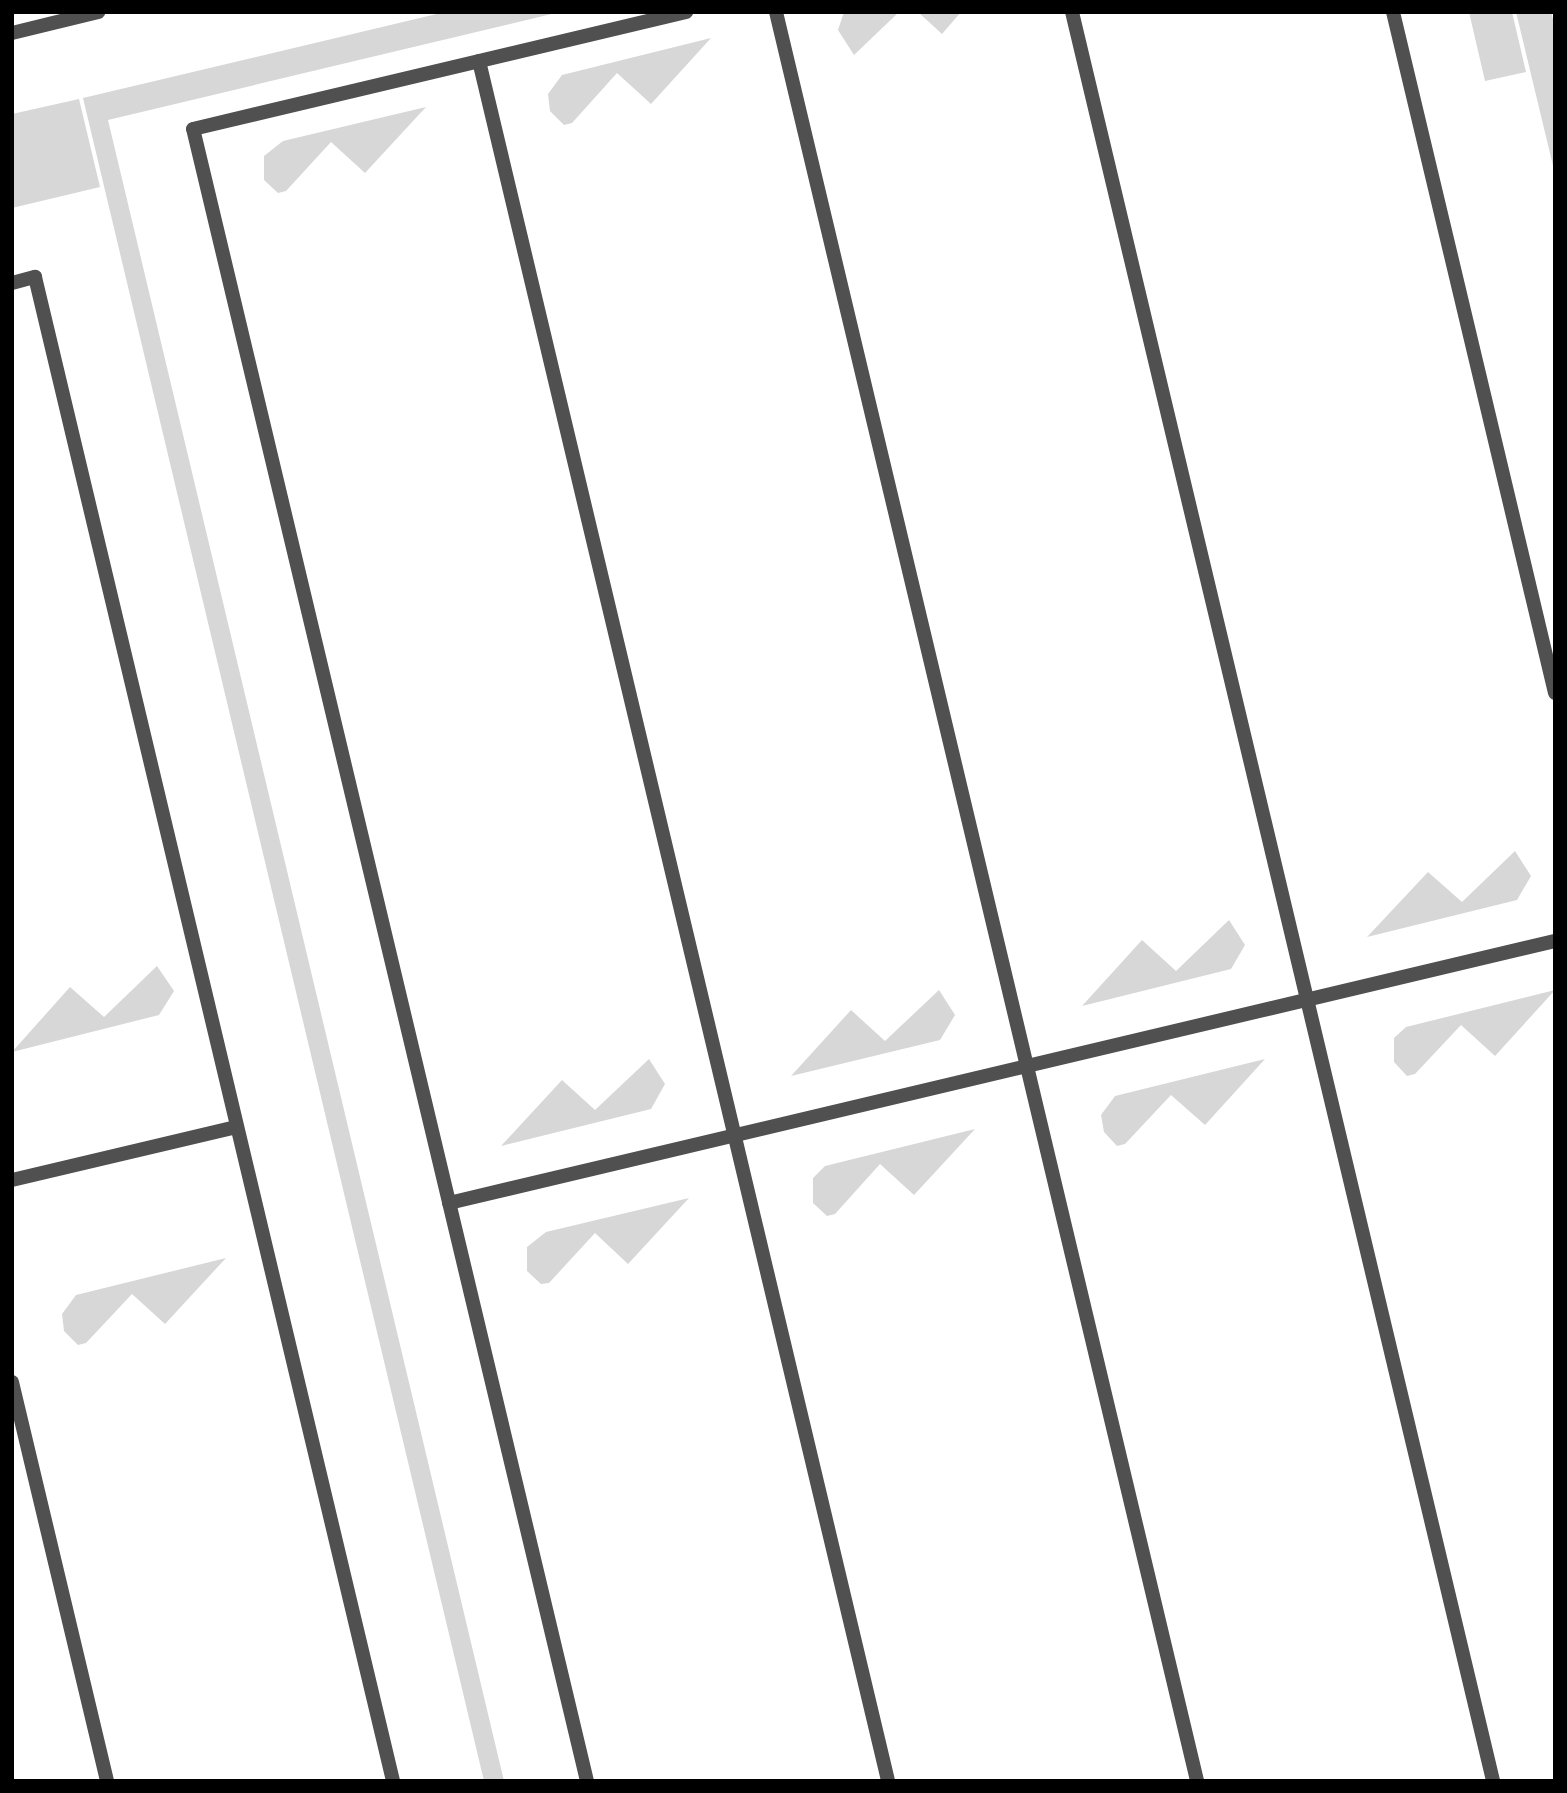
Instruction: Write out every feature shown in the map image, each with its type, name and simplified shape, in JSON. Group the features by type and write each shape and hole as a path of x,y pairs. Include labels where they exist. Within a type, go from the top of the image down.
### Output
{"lane":[{"path":"12,33 98,12"},
{"path":"587,1781 193,129 686,12"},
{"path":"776,12 1197,1781"},
{"path":"1072,12 1493,1781"},
{"path":"1393,12 1555,693"},
{"path":"479,61 888,1781"},
{"path":"12,283 35,277 393,1781"},
{"path":"449,1203 1555,941"},
{"path":"12,1181 237,1127"},
{"path":"12,1382 107,1781"}],"shaded area":[{"path":"445,12 560,12 108,120 504,1781 484,1781 83,98"},
{"path":"844,12 899,12 854,55 838,30"},
{"path":"918,12 961,12 942,34"},
{"path":"1469,12 1512,12 1526,72 1485,81"},
{"path":"1516,12 1551,12 1555,27 1555,174"},
{"path":"711,38 651,104 617,73 572,123 564,125 550,111 548,94 562,75"},
{"path":"79,99 100,187 12,208 12,114"},
{"path":"426,107 365,173 331,142 286,191 278,193 264,180 264,156 283,141"},
{"path":"1515,851 1531,876 1517,900 1367,937 1428,872 1462,902"},
{"path":"1229,920 1245,945 1231,969 1082,1006 1142,940 1176,971"},
{"path":"157,966 174,991 159,1015 12,1052 70,987 104,1017"},
{"path":"939,990 955,1015 940,1040 791,1076 851,1010 885,1041"},
{"path":"1555,990 1495,1056 1461,1025 1415,1074 1407,1076 1394,1062 1394,1038 1406,1027"},
{"path":"649,1059 665,1084 651,1109 501,1146 562,1080 595,1110"},
{"path":"1265,1059 1205,1125 1171,1095 1125,1144 1117,1146 1104,1132 1101,1115 1115,1096"},
{"path":"975,1129 914,1195 880,1164 835,1214 827,1216 813,1203 813,1178 825,1166"},
{"path":"689,1198 628,1264 595,1233 549,1283 541,1284 527,1271 527,1247 546,1232"},
{"path":"226,1258 165,1324 132,1294 86,1343 78,1345 64,1331 62,1314 76,1295"}]}
